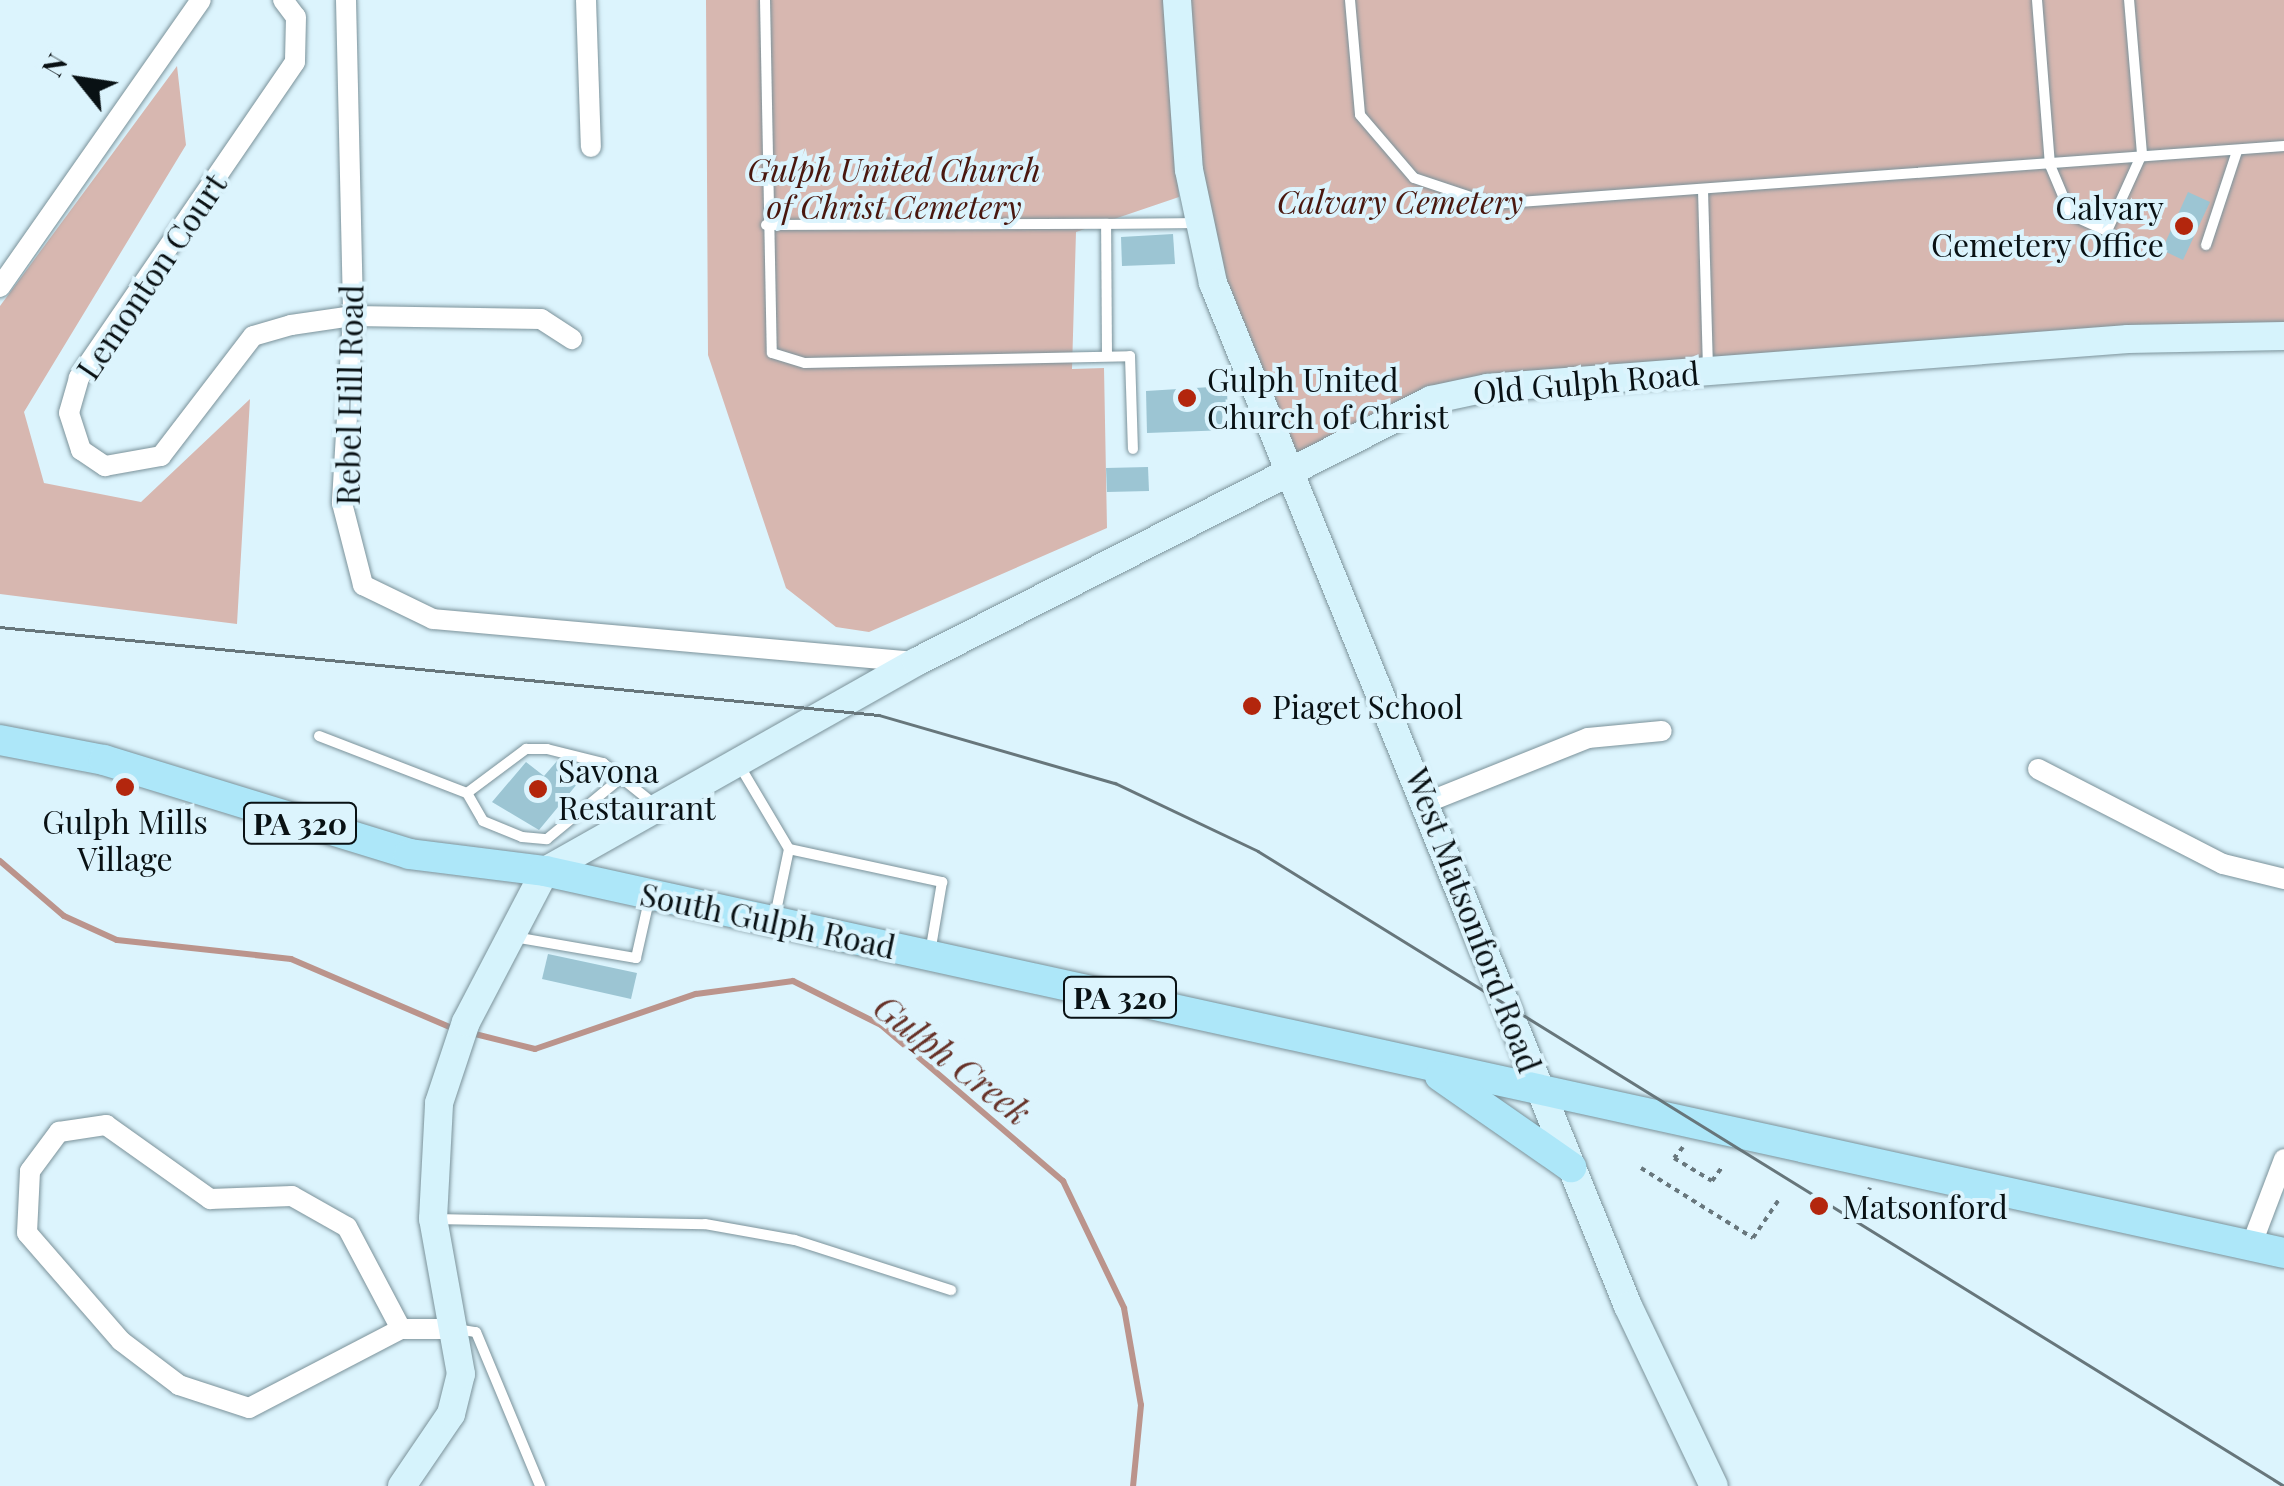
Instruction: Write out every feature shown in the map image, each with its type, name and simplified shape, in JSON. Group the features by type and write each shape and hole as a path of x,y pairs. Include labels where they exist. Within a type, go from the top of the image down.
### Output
{"main road":[{"name":"South Gulph Road","path":"0,740 104,760 394,850 545,871 1540,1090"},
{"path":"1416,1062 1572,1167"},
{"name":"PA 320","path":"1540,1090 2284,1254"}],"street":[{"path":"0,287 200,0"},
{"name":"Lemonton Court","path":"283,0 298,42 277,90 79,378 71,435 105,466 160,456 253,336 353,316 540,319 572,338"},
{"name":"Rebel Hill Road","path":"346,0 353,316 342,503 363,585 433,619 916,662"},
{"path":"586,0 592,147"},
{"name":"West Matsonford Road","path":"1177,0 1196,223 1540,1090 1714,1486"},
{"name":"Old Gulph Road","path":"545,871 916,662 1291,466 1431,400 1708,371 2284,336"},
{"path":"1428,802 1588,738 1662,730"},
{"path":"2038,769 2222,864 2284,879"},
{"path":"402,1486 451,1414 461,1374 456,1329 433,1219 438,1103 462,1033 508,936 545,871"},
{"path":"401,1329 347,1227 292,1196 210,1199 106,1125 60,1132 30,1171 27,1233 122,1341 179,1385 249,1408 401,1329 456,1329"},
{"path":"2251,1246 2284,1160"}],"lane":[{"path":"765,0 767,342 785,360 1130,356 1133,448"},
{"path":"1350,0 1360,115 1414,178 1492,204 2284,146"},
{"path":"2037,0 2050,165 2072,214 2107,231 2142,154 2129,0"},
{"path":"2206,245 2237,151"},
{"path":"1702,190 1708,371"},
{"path":"766,225 1196,223"},
{"path":"1106,224 1107,355"},
{"path":"320,736 467,794 483,821 547,839 621,778"},
{"path":"467,794 526,750 576,753 621,778 657,808"},
{"path":"738,762 788,848 774,922"},
{"path":"788,848 942,882 929,956"},
{"path":"508,936 636,958 650,894"},
{"path":"433,1219 705,1224 795,1240 951,1290"},
{"path":"456,1329 476,1332 540,1486"}],"path":[{"path":"1674,1158 1712,1181 1722,1167"},
{"path":"1641,1168 1753,1238 1778,1201"},
{"path":"1860,1218 1870,1188"}],"green space":[{"name":"Gulph United Church of Christ Cemetery","path":"706,0 1164,0 1179,197 1076,232 1072,369 1104,368 1107,528 869,632 836,627 786,588 708,355"},
{"name":"Calvary Cemetery","path":"1177,0 2284,0 2284,336 1487,388 1291,466 1213,283"},
{"path":"177,66 186,145 24,412 44,483 141,502 250,399 237,624 0,594 0,306"}],"building":[{"name":"Calvary Cemetery Office","path":"2188,192 2210,202 2183,260 2162,250"},
{"path":"1173,234 1175,264 1122,266 1121,237"},
{"name":"Gulph United Church of Christ","path":"1227,386 1228,430 1147,433 1146,391"},
{"path":"1148,467 1149,491 1107,492 1106,468"},
{"name":"Savona Restaurant","path":"557,761 587,772 539,830 492,802 526,762 544,776"},
{"path":"548,954 637,973 631,999 542,979"}],"waterway":[{"name":"Gulph Creek","path":"0,861 64,916 117,940 291,959 454,1029"},
{"name":"Gulph Creek","path":"471,1033 535,1049 696,994 793,981 881,1025 1063,1181 1124,1308 1141,1405 1133,1486"}],"tram line":[{"path":"0,627 879,715 1115,783 1258,851 2284,1486"}],"place":[{"name":"Calvary Cemetery Office","path":"2184,226"},
{"name":"Gulph United Church of Christ","path":"1187,398"},
{"name":"Piaget School","path":"1252,706"},
{"name":"Gulph Mills Village","path":"125,787"},
{"name":"Savona Restaurant","path":"538,789"},
{"name":"Matsonford","path":"1819,1206"}]}
